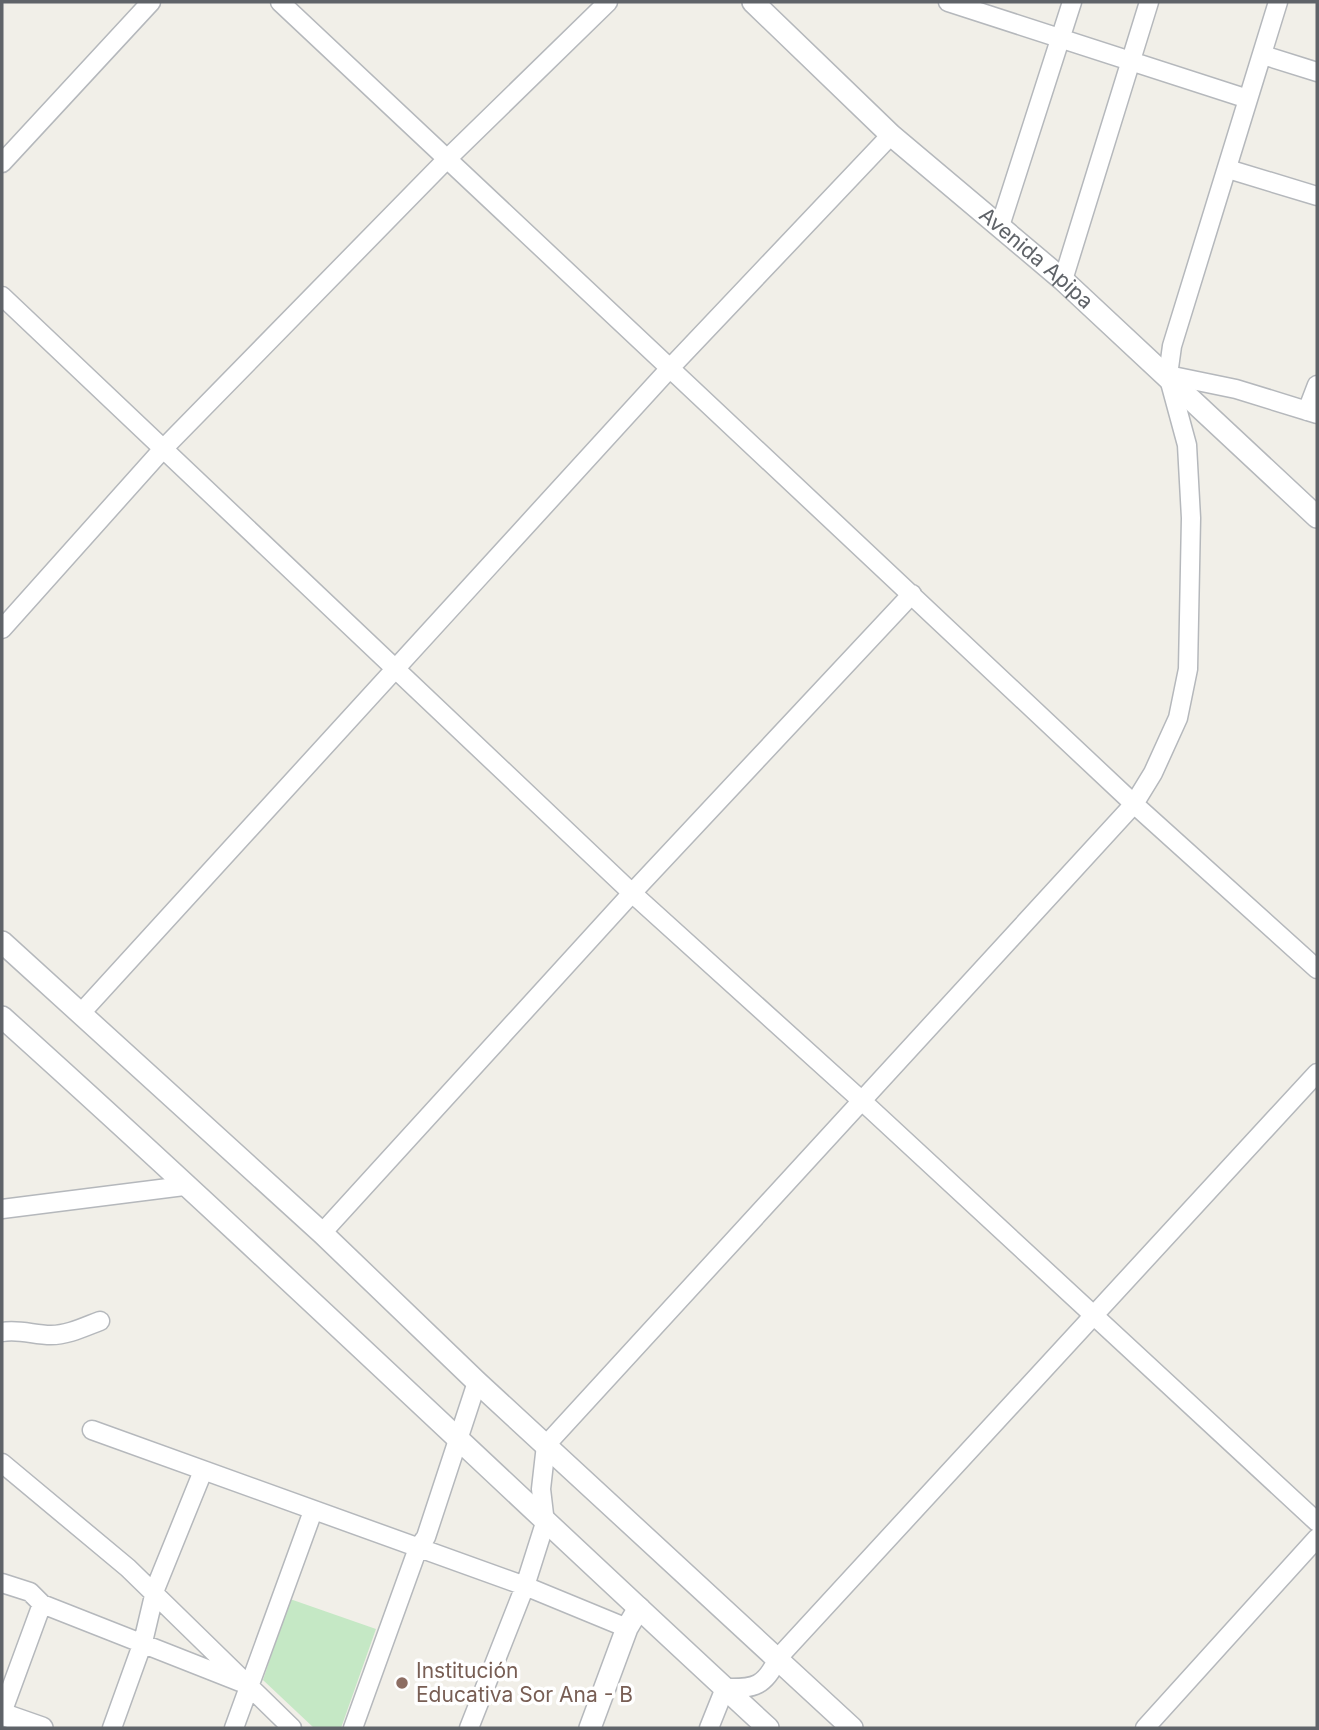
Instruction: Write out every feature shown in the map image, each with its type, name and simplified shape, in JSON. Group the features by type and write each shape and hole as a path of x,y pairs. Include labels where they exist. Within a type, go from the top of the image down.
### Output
{"street":[{"path":"2,163 151,2"},
{"path":"280,2 1134,804 1317,969"},
{"path":"2,629 162,450 447,159 608,2"},
{"name":"Avenida Apipa","path":"754,2 891,135 1063,280 1168,375 1317,517"},
{"path":"948,2 1248,99"},
{"path":"1000,226 1072,2"},
{"path":"1063,280 1149,2"},
{"path":"469,1728 525,1586 545,1523 541,1489 545,1445 1134,804 1153,773 1178,719 1188,669 1191,518 1187,445 1181,414 1168,375 1177,325 1278,2"},
{"path":"1263,55 1317,72"},
{"path":"81,1013 671,367 891,135"},
{"path":"1227,169 1317,196"},
{"path":"2,296 632,893 862,1100 1317,1522"},
{"path":"1168,375 1236,389 1312,412 1317,385"},
{"path":"322,1233 632,893 912,594"},
{"path":"2,942 322,1233 477,1382 852,1728"},
{"path":"2,1017 184,1186 288,1276 457,1441 768,1728"},
{"path":"725,1688 748,1689 760,1683 771,1672 778,1658 1096,1316 1317,1073"},
{"path":"2,1209 184,1186"},
{"path":"2,1332 20,1329 39,1334 63,1334 100,1321"},
{"path":"353,1728 418,1548 426,1536 477,1382"},
{"path":"92,1430 525,1586 627,1628"},
{"path":"2,1463 128,1568 292,1728"},
{"path":"113,1728 143,1642 155,1595 203,1471"},
{"path":"234,1728 313,1510"},
{"path":"1145,1728 1317,1538"},
{"path":"2,1583 30,1592 42,1604 249,1686"},
{"path":"42,1604 2,1713 42,1728"},
{"path":"590,1728 627,1628 639,1608"},
{"path":"709,1728 725,1688"}],"green space":[{"path":"290,1599 376,1629 341,1728 314,1728 263,1680"}],"place":[{"name":"Institución Educativa Sor Ana - B","path":"402,1683"}]}
